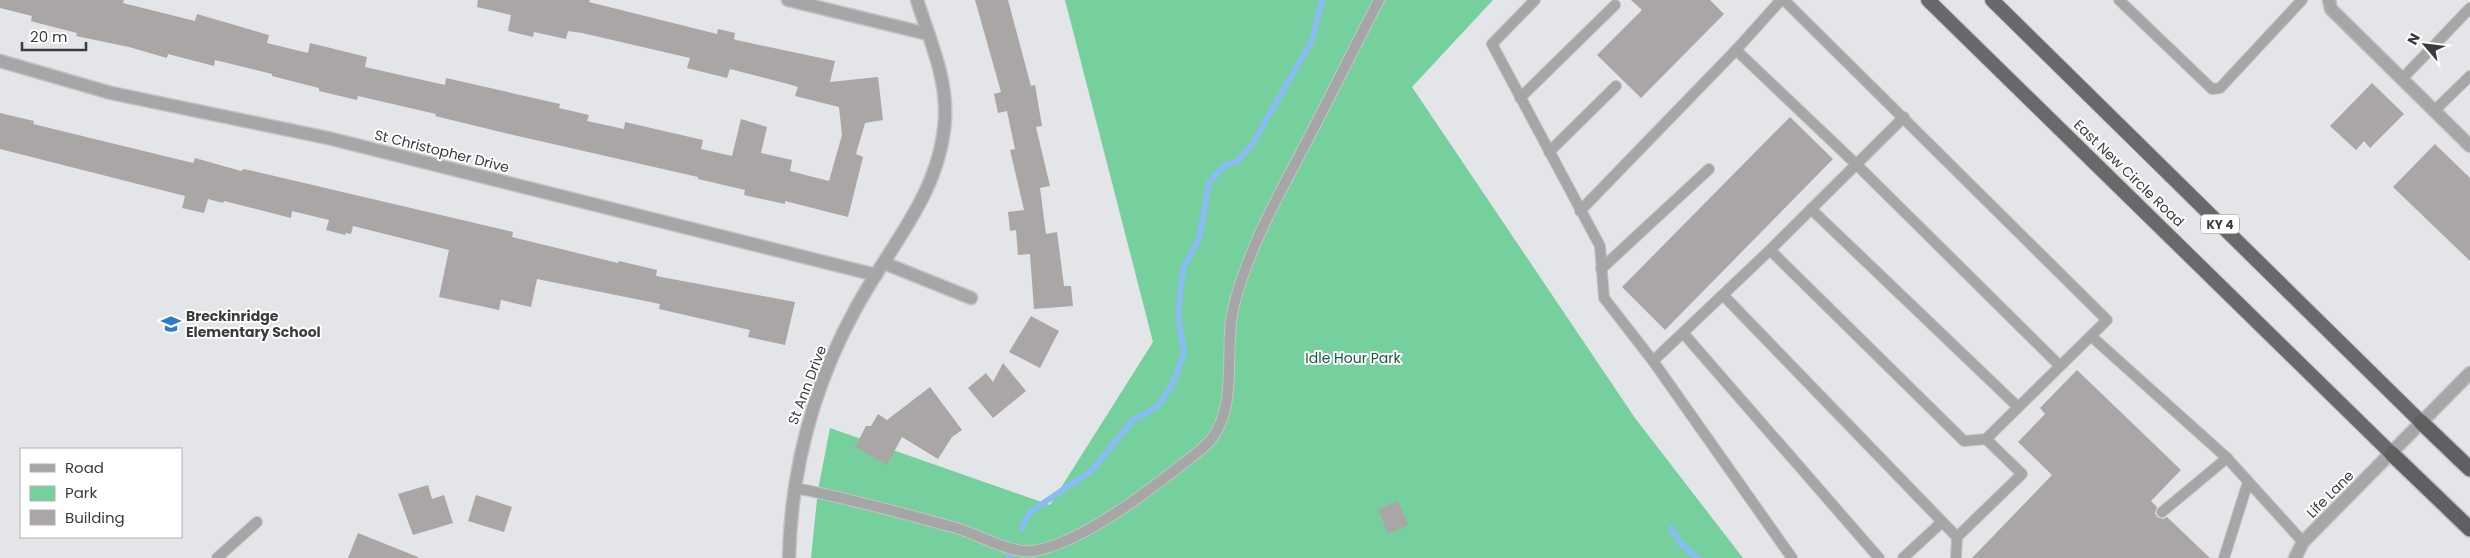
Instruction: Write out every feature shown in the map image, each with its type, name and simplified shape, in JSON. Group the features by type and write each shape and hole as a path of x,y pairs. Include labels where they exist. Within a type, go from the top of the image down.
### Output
{"highway":[{"name":"East New Circle Road","path":"1928,0 2392,454"},
{"name":"East New Circle Road","path":"1992,0 2421,422"},
{"name":"KY 4","path":"2421,422 2470,469"},
{"path":"2392,454 2470,529"}],"street":[{"path":"788,0 928,34"},
{"name":"St Ann Drive","path":"789,558 790,524 804,434 821,382 856,308 918,210 932,180 940,148 945,118 943,89 934,48 917,0"},
{"path":"2329,0 2331,9 2470,146"},
{"name":"St Christopher Drive","path":"0,61 111,93 328,138 876,275"},
{"path":"884,263 971,298"},
{"name":"Life Lane","path":"2294,558 2303,542 2470,373"}],"lane":[{"path":"795,488 846,498 955,528 1033,554 1083,535 1155,484 1210,441 1218,427 1228,399 1228,341 1233,308 1242,276 1269,214 1379,0"},
{"path":"1535,0 1492,44 1600,246 1604,298 1653,360 1792,558"},
{"path":"1580,211 1782,0 1904,117 2107,320 1986,440 1964,441 1770,250"},
{"path":"2119,0 2212,89 2220,88 2302,0"},
{"path":"1520,98 1615,5"},
{"path":"2402,79 2470,8"},
{"path":"1736,50 1856,164 2060,366"},
{"path":"2434,111 2470,76"},
{"path":"1549,152 1616,86"},
{"path":"1653,360 1684,334 1904,117"},
{"path":"1601,269 1709,169"},
{"path":"1811,209 2018,407"},
{"path":"1723,295 1957,537"},
{"path":"1684,334 1879,558"},
{"path":"2091,336 2226,458 2303,542"},
{"path":"1956,558 1957,537 2022,474 1986,440"},
{"path":"2162,512 2226,458"},
{"path":"2224,558 2248,482"},
{"path":"217,558 257,522"},
{"path":"1903,558 1942,522"}],"green space":[{"name":"Idle Hour Park","path":"1065,0 1493,0 1412,87 1635,418 1743,558 811,558 818,490 830,428 1050,505 1153,342"}],"building":[{"path":"0,0 124,0 123,3 195,21 197,14 269,35 267,43 308,53 310,43 367,57 365,67 445,85 446,78 560,104 559,108 589,115 587,121 624,129 625,122 703,140 701,149 732,156 741,119 767,127 761,153 792,160 790,171 829,181 842,135 839,107 795,96 798,87 788,84 730,69 727,78 687,68 690,58 582,33 568,31 566,39 534,32 533,37 508,31 511,15 477,7 478,0 590,0 589,2 717,34 718,29 735,33 734,39 736,40 835,61 830,82 878,77 883,120 865,123 856,154 863,157 848,217 785,201 785,204 744,195 745,190 698,179 698,177 509,134 435,116 436,114 358,96 357,100 319,91 319,88 215,60 214,66 168,54 167,58 129,47 76,36 77,33 31,21 32,16 0,8"},
{"path":"975,0 1008,0 1031,86 1035,85 1042,126 1036,127 1050,186 1040,188 1046,234 1057,232 1064,286 1071,286 1073,306 1034,309 1030,254 1018,255 1016,230 1010,231 1008,212 1024,210 1010,150 1015,149 1007,111 998,113 994,94 1001,92"},
{"path":"1631,0 1710,0 1724,14 1641,98 1597,55 1642,10"},
{"path":"2372,83 2404,114 2370,148 2364,141 2356,150 2330,126"},
{"path":"0,113 34,121 33,124 193,163 195,158 241,171 244,169 513,232 512,237 618,263 619,261 657,270 656,276 795,302 785,345 748,337 750,330 659,309 660,304 537,279 531,307 501,300 499,310 439,297 449,250 353,226 351,234 346,233 345,235 326,230 329,220 292,211 291,218 224,201 223,203 208,199 204,213 182,208 185,196 0,149"},
{"path":"1790,117 1833,159 1665,330 1622,287"},
{"path":"2435,144 2470,178 2470,261 2393,187"},
{"path":"1031,316 1059,331 1040,368 1009,352"},
{"path":"1003,363 1026,391 993,418 968,388 986,373 993,382"},
{"path":"2077,370 2181,470 2151,501 2157,507 2155,513 2157,517 2163,519 2167,517 2210,558 1972,558 2052,475 2018,442 2045,414 2040,408"},
{"path":"930,387 962,430 952,437 938,459 902,437 887,465 855,447 866,426 871,426 878,414 887,420"},
{"path":"428,485 432,499 444,495 453,523 413,535 398,494"},
{"path":"476,495 512,507 504,532 468,521"},
{"path":"1398,501 1408,525 1388,534 1378,509"},
{"path":"358,533 418,557 418,558 348,558"}],"waterway":[{"path":"1022,528 1029,513 1092,470 1132,421 1158,406 1172,385 1184,352 1178,316 1183,268 1199,239 1209,182 1225,165 1237,162 1253,143 1312,40 1322,0"},
{"path":"1671,528 1681,544 1698,558"},
{"path":"1009,558 1012,552"}],"place":[{"name":"Breckinridge Elementary School","path":"171,324"}]}
